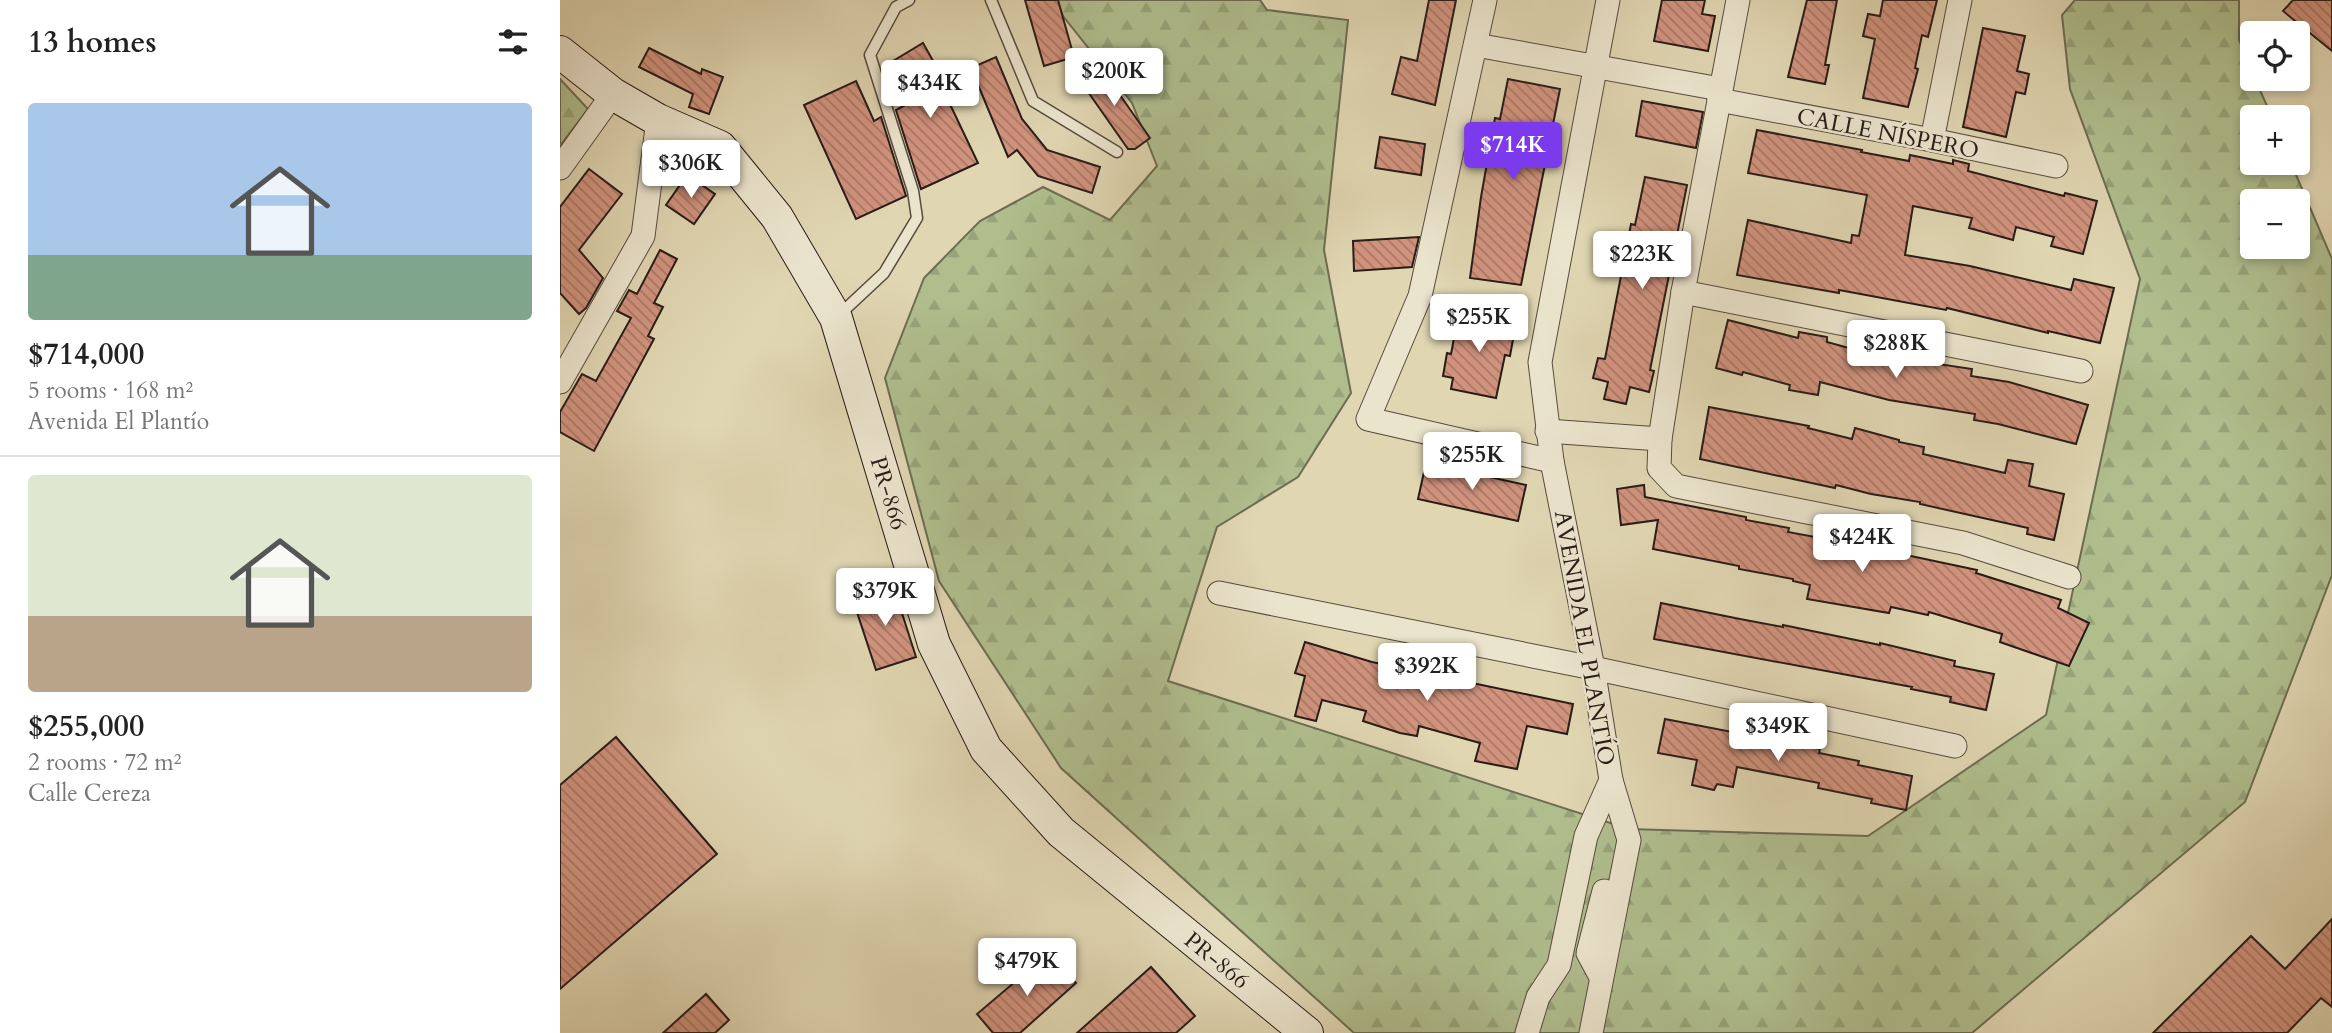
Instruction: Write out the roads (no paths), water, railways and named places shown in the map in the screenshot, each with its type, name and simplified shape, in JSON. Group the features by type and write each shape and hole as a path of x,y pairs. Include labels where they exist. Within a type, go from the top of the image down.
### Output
{"street":[{"path":"1485,0 1420,296 1368,419 1552,461"},
{"name":"AVENIDA EL PLANTÍO","path":"1591,1033 1629,840 1611,780 1593,668 1552,461 1540,362 1608,0"},
{"path":"1738,0 1683,292 1660,439 1659,468 1676,486 1963,543 2069,577"},
{"path":"1932,140 1960,0"},
{"name":"CALLE NÍSPERO","path":"1476,45 1595,66 2056,166"},
{"name":"PR-866","path":"560,52 613,94 658,120 720,147 777,217 836,318 934,644 986,749 1061,832 1307,1033"},
{"path":"560,168 613,94"},
{"path":"560,382 643,236 658,120"},
{"path":"1683,292 2081,371"},
{"path":"1547,431 1660,439"},
{"path":"1219,593 1593,668 1955,746"},
{"name":"AVENIDA EL PLANTÍO","path":"1527,1033 1538,997 1559,965 1586,836 1611,780"},
{"path":"1559,965 1601,977"}],"lane":[{"path":"836,318 884,273 917,218 913,191 870,55 896,7 909,0"},
{"path":"991,0 1033,101 1117,152"}]}
